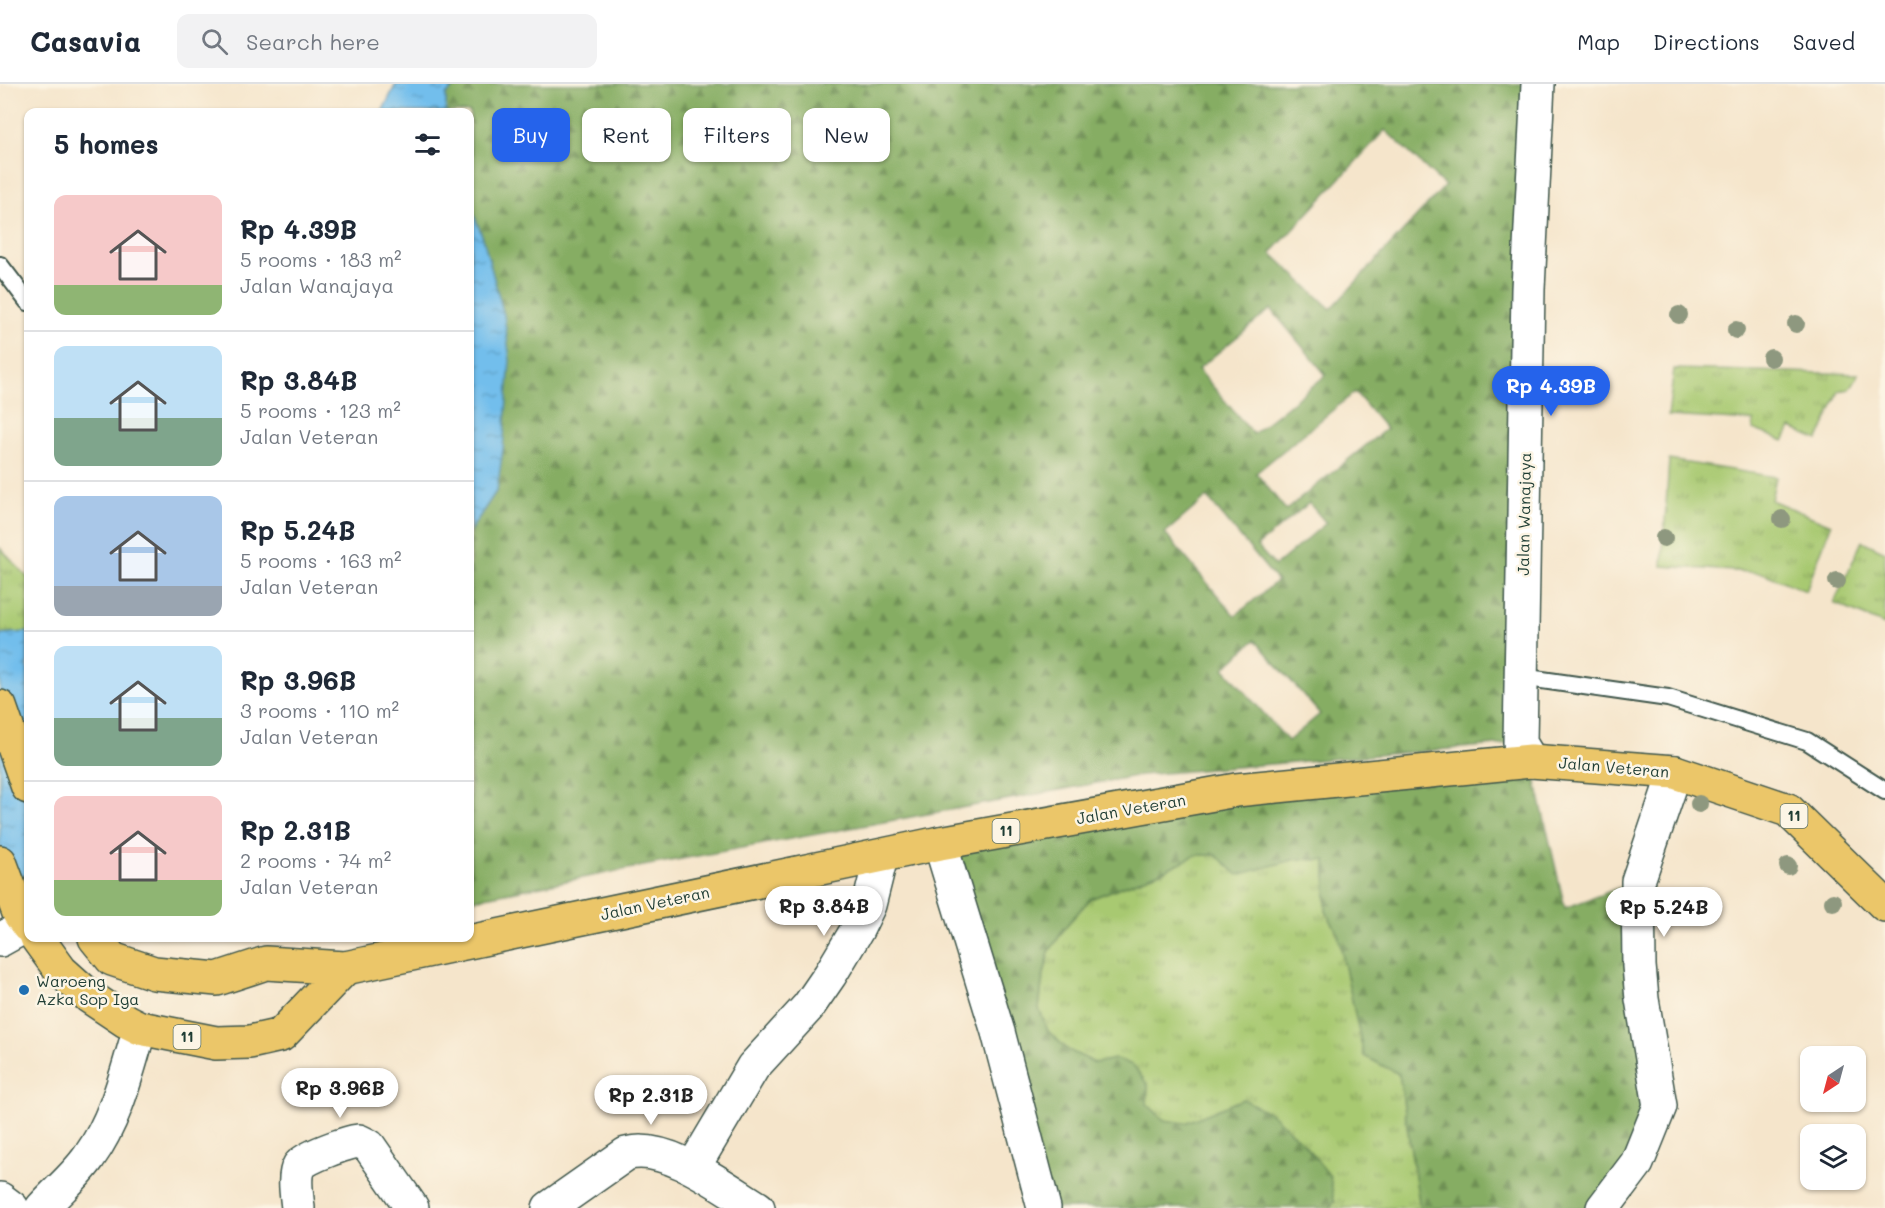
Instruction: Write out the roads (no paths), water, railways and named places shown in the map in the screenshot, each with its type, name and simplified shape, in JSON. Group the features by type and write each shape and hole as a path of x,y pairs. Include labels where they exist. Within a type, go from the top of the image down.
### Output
{"main road":[{"path":"0,707 24,776"},
{"name":"Jalan Veteran","path":"474,941 940,843 1236,790 1531,760 1675,772 1788,810 1885,905"},
{"name":"11","path":"0,862 22,928"},
{"name":"11","path":"35,942 61,971 90,997 140,1028 216,1043 250,1042 281,1035 345,968"},
{"name":"Jalan Veteran","path":"98,942 112,959 154,973 217,979 266,963 345,968 468,942"}],"street":[{"name":"Jalan Wanajaya","path":"1531,760 1520,743 1528,278 1538,84"},
{"path":"1603,1208 1637,1163 1660,1106 1641,983 1638,881 1675,772"},
{"path":"940,843 998,1032 1044,1208"},
{"path":"693,1168 753,1067 808,1007 836,966 869,905 881,857"},
{"path":"42,1208 89,1158 104,1133 123,1084 140,1028"},
{"path":"298,1208 297,1172 299,1166 309,1158 359,1141 369,1146 412,1208"},
{"path":"549,1208 626,1154 637,1150 663,1156 693,1168 758,1208"},
{"path":"0,1199 12,1208"}],"lane":[{"path":"0,265 24,297"},
{"path":"1521,678 1668,698 1807,741 1885,791"}],"water":[{"path":"396,84 457,84 446,95 446,108 384,108"},
{"path":"474,215 483,238 504,315 510,360 503,449 497,490 474,525"},
{"path":"24,632 24,875 0,888 0,634"}],"place":[{"name":"Waroeng Azka Sop Iga","path":"24,990"}]}
